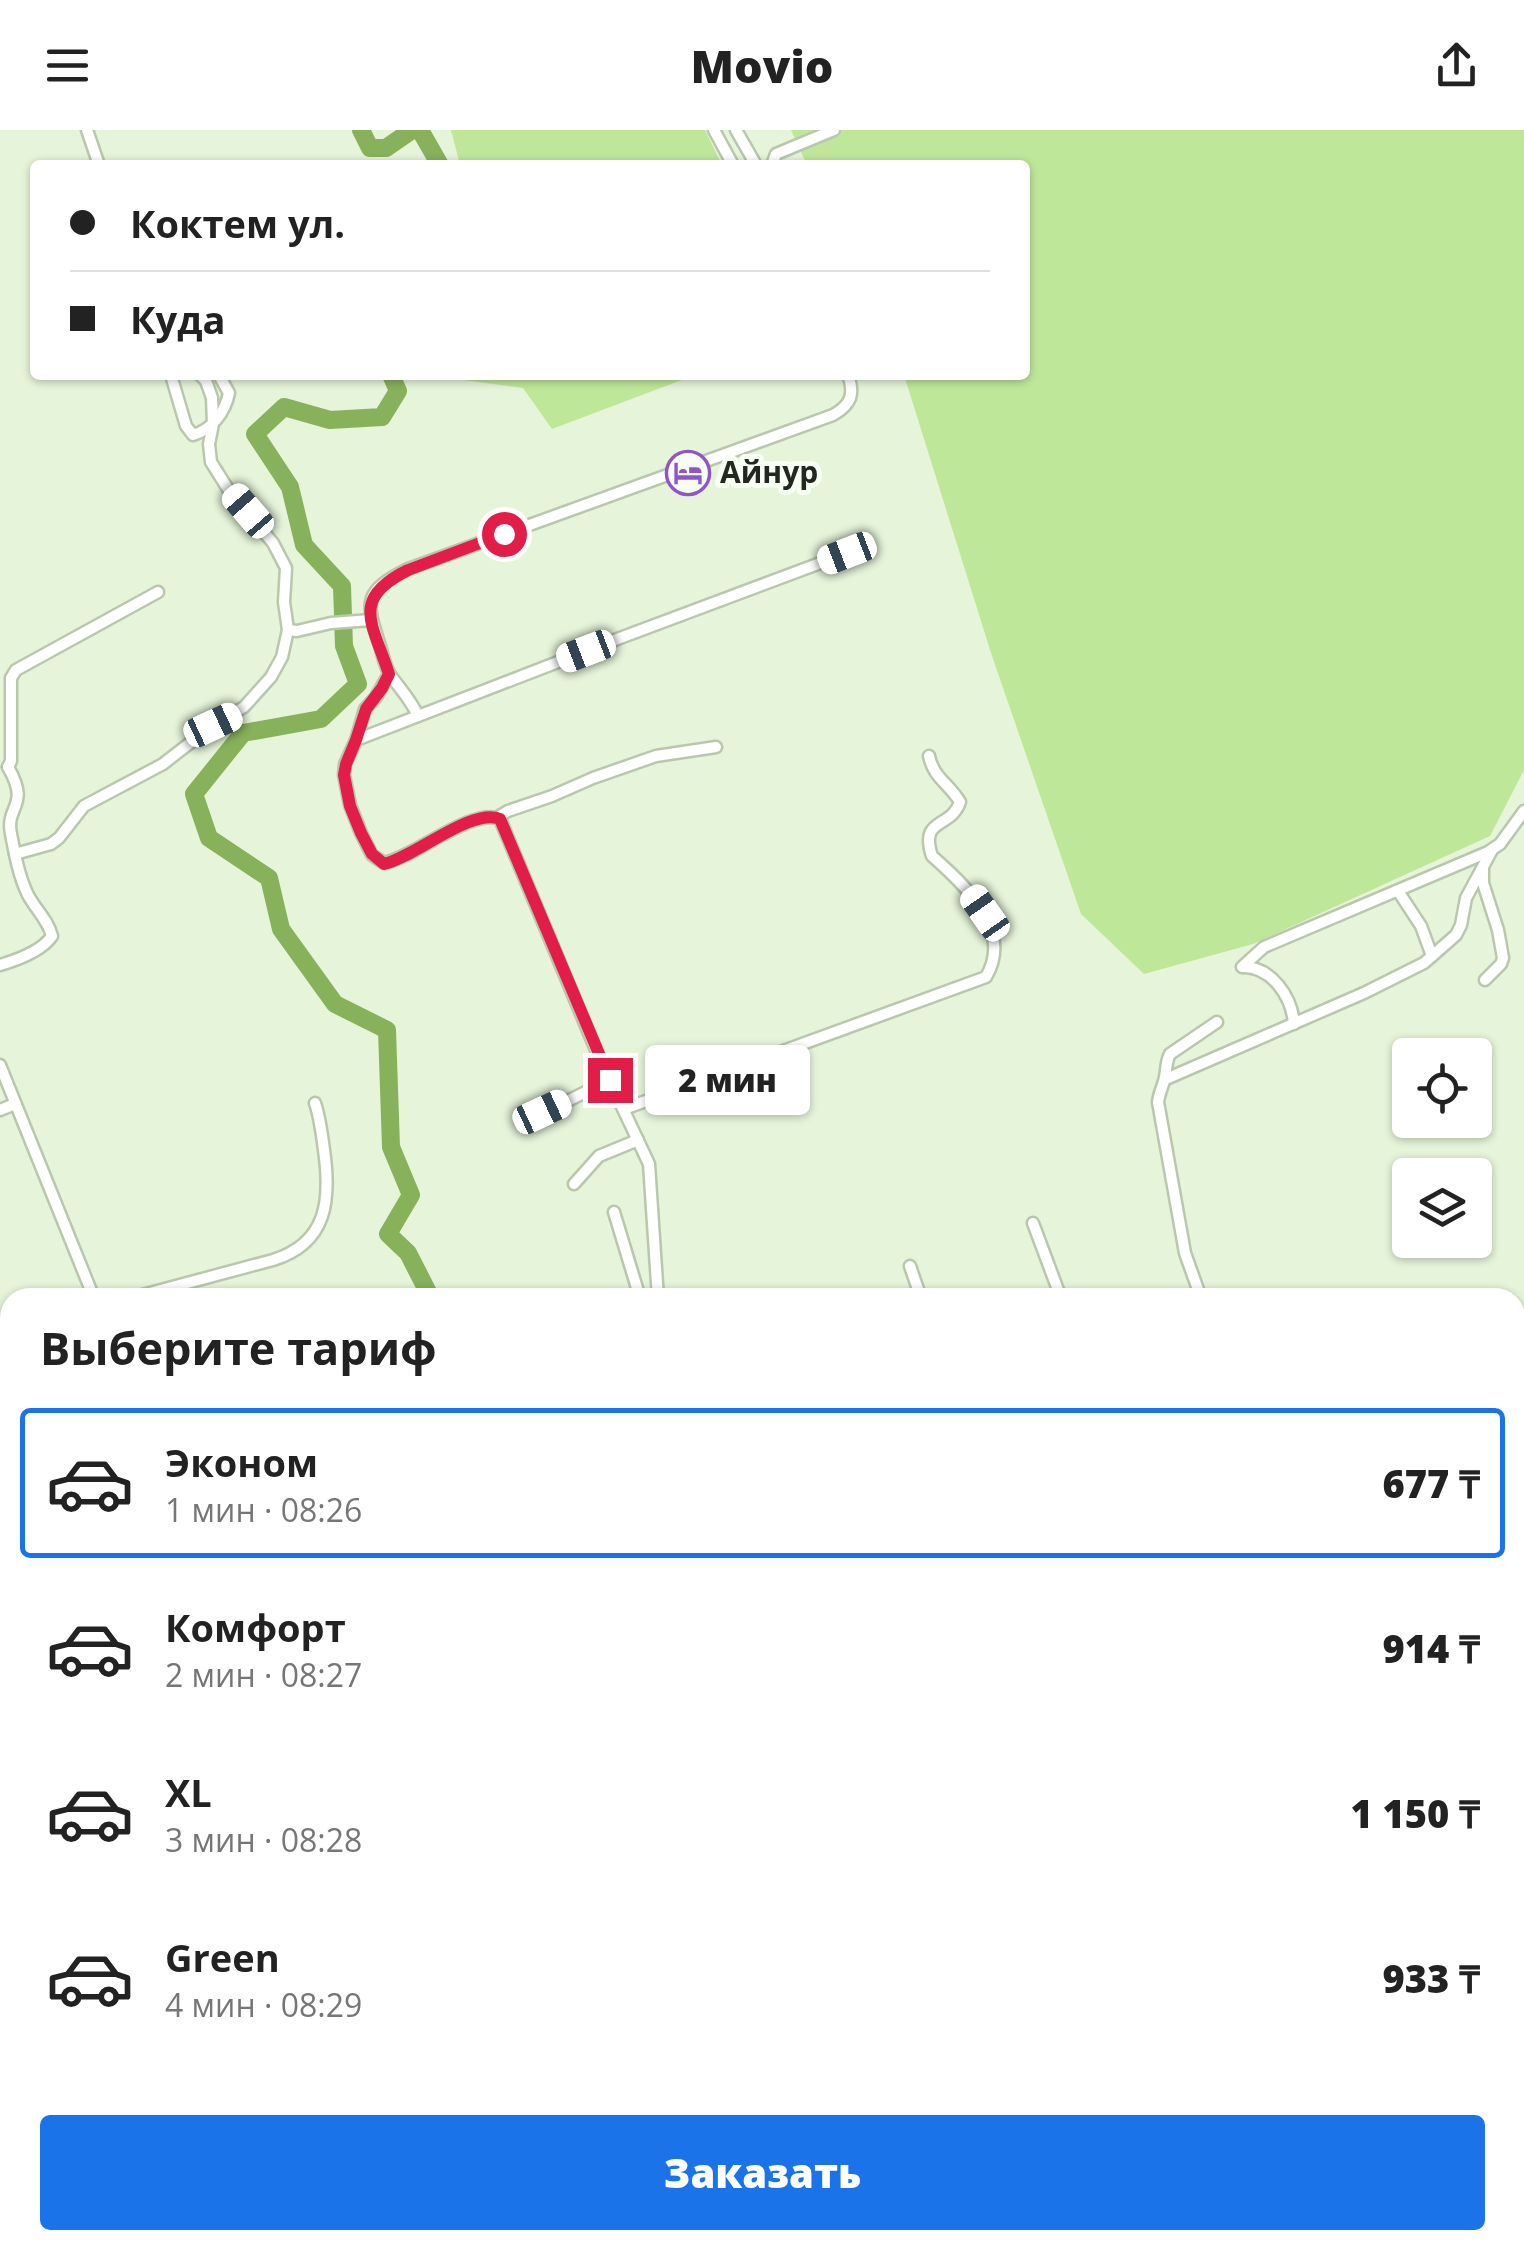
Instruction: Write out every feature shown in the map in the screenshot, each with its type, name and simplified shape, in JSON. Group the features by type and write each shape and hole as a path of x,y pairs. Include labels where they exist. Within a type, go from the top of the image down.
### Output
{"street":[{"path":"87,130 97,160"},
{"path":"714,130 731,160"},
{"path":"736,130 753,160"},
{"path":"774,160 776,154 834,130"},
{"path":"173,380 189,432 196,435 213,424 226,404 229,393 222,380"},
{"path":"15,854 51,844 84,806 163,764 213,725 244,707 271,677 290,646 292,631 284,602 286,568 273,543 211,462 212,398 205,380"},
{"path":"418,716 389,674 371,620 370,600 382,585 408,570 840,411 850,402 850,380"},
{"path":"356,740 847,553"},
{"path":"0,965 50,942 52,936 22,881 9,828 19,796 16,780 4,767 12,761 10,678 16,670 158,592"},
{"path":"292,631 371,620"},
{"path":"389,674 366,709 346,764 344,786 361,833 378,861 384,864 469,822 498,817 593,778 656,756 716,747"},
{"path":"624,1108 986,977 995,958 992,930 985,913 930,851 930,832 956,812 960,802 937,776 929,756"},
{"path":"1294,1024 1290,1005 1271,976 1252,967 1242,968 1264,947 1492,850 1524,812"},
{"path":"498,817 650,1173 657,1288"},
{"path":"1166,1079 1414,970 1456,935 1466,898 1492,850"},
{"path":"1484,868 1483,883 1503,950 1501,964 1485,980"},
{"path":"1398,891 1422,926 1432,956"},
{"path":"1197,1288 1185,1253 1158,1102 1170,1054 1216,1022"},
{"path":"0,1065 90,1288"},
{"path":"535,1117 610,1080"},
{"path":"168,1288 287,1256 312,1237 327,1193 315,1103"},
{"path":"0,1110 15,1104"},
{"path":"574,1184 599,1156 638,1140"},
{"path":"614,1212 637,1288"},
{"path":"1033,1223 1056,1288"},
{"path":"910,1266 918,1288"}],"green space":[{"path":"451,130 705,130 720,160 459,160"},
{"path":"791,130 1524,130 1524,770 1490,836 1253,944 1144,974 1081,914 992,656 906,380 1030,380 1030,160 805,160"},
{"path":"463,380 682,380 552,429 523,388"}],"waterway":[{"path":"361,130 370,148 386,148 412,130"},
{"path":"420,130 437,160"},
{"path":"393,380 398,391 382,417 330,420 284,407 255,434 290,487 304,545 342,586 344,646 358,684 321,719 243,733 194,794 209,838 269,878 281,929 335,1004 387,1030 391,1147 411,1195 388,1234 408,1253 426,1288"}],"place":[{"name":"Айнур","path":"688,473"}],"route":[{"path":"504,534 408,570 375,592 369,609 389,674 366,709 346,764 344,786 361,833 372,854 384,864 469,822 490,816 500,819 610,1080"}]}
